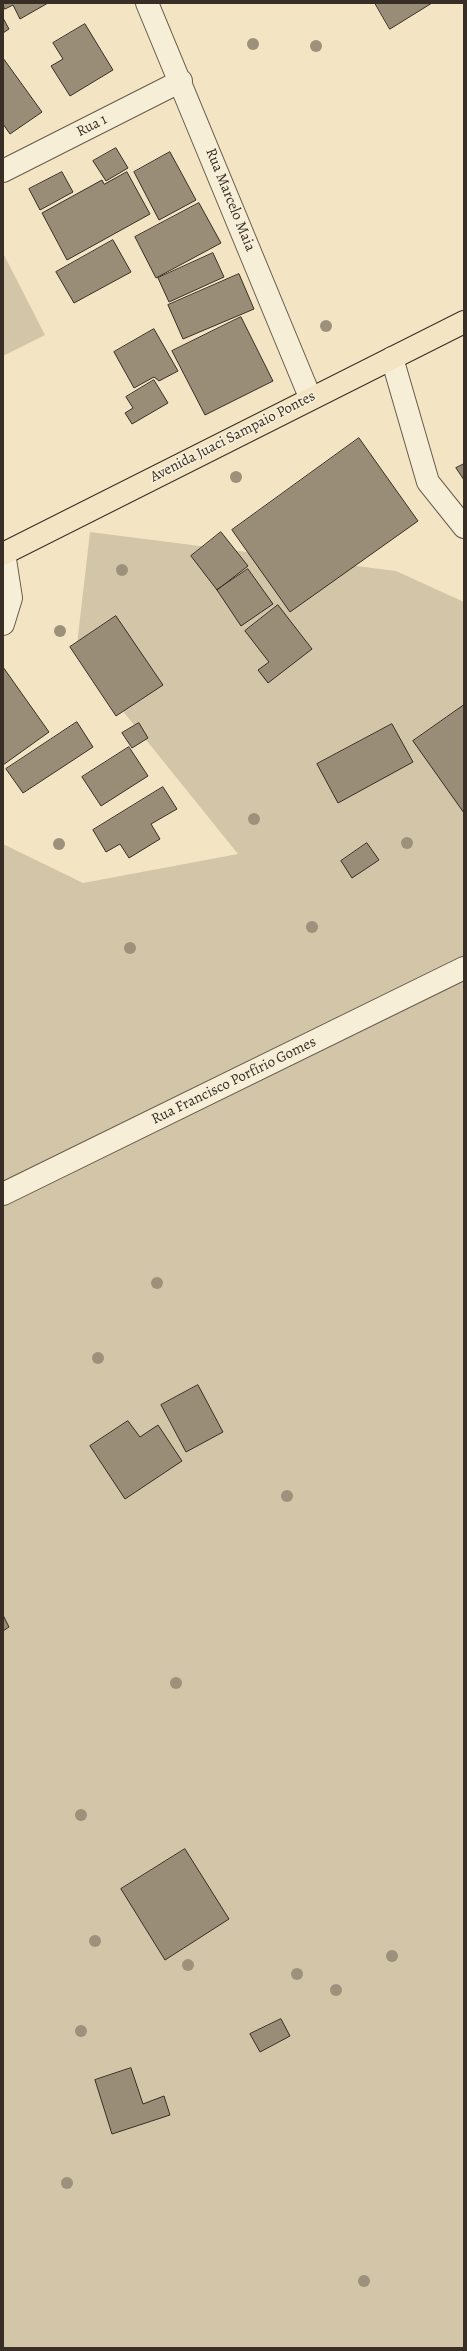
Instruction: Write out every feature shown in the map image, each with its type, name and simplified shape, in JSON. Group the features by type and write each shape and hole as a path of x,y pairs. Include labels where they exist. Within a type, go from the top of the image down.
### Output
{"main road":[{"name":"Avenida Juaci Sampaio Pontes","path":"4,553 310,397 464,322"}],"street":[{"name":"Rua Marcelo Maia","path":"148,3 310,397"},
{"name":"Rua 1","path":"3,171 181,81"},
{"path":"392,358 428,482 464,527"},
{"path":"3,624 11,598 4,553"},
{"name":"Rua Francisco Porfírio Gomes","path":"3,1194 464,968"}],"shaded area":[{"path":"3,253 45,335 3,356"},
{"path":"90,532 396,571 464,602 464,2348 3,2348 3,844 83,883 238,854 76,653"}],"building":[{"path":"3,3 48,3 20,19 13,5 5,9"},
{"path":"375,3 432,3 390,29"},
{"path":"3,18 9,29 3,33"},
{"path":"85,24 113,70 70,96 51,66 63,59 53,43"},
{"path":"3,58 42,112 10,134 3,124"},
{"path":"116,148 128,168 106,181 93,161"},
{"path":"170,152 196,200 159,220 134,172"},
{"path":"62,172 73,192 40,210 29,189"},
{"path":"127,172 150,214 67,260 42,213 102,180 104,184"},
{"path":"199,203 221,243 156,278 135,237"},
{"path":"113,240 131,272 74,303 56,272"},
{"path":"213,253 224,277 169,302 158,278"},
{"path":"239,274 254,309 183,339 168,305"},
{"path":"241,317 273,381 205,415 172,351"},
{"path":"154,329 178,371 159,381 154,377 134,388 114,352"},
{"path":"154,380 168,403 132,424 125,413 133,408 126,397"},
{"path":"359,438 418,521 290,612 232,530"},
{"path":"464,464 464,480 456,468"},
{"path":"221,532 248,566 217,590 191,556"},
{"path":"248,569 273,604 241,626 217,590"},
{"path":"278,605 312,649 268,683 258,670 269,662 245,631"},
{"path":"116,616 163,685 116,716 70,647"},
{"path":"3,667 49,732 3,765"},
{"path":"464,705 464,813 413,741"},
{"path":"77,722 93,747 23,793 6,769"},
{"path":"139,723 148,738 132,748 122,733"},
{"path":"392,724 413,762 338,803 317,764"},
{"path":"129,747 148,776 101,806 82,777"},
{"path":"163,787 177,809 151,824 160,839 129,858 120,844 106,852 93,830"},
{"path":"367,843 379,860 352,878 341,861"},
{"path":"198,1385 223,1432 186,1452 161,1405"},
{"path":"128,1421 140,1437 158,1425 182,1461 125,1499 90,1446"},
{"path":"3,1615 9,1627 3,1631"},
{"path":"185,1849 229,1919 165,1960 121,1889"},
{"path":"281,2019 290,2036 260,2052 250,2034"},
{"path":"131,2068 143,2104 164,2096 170,2115 112,2134 95,2080"}]}
